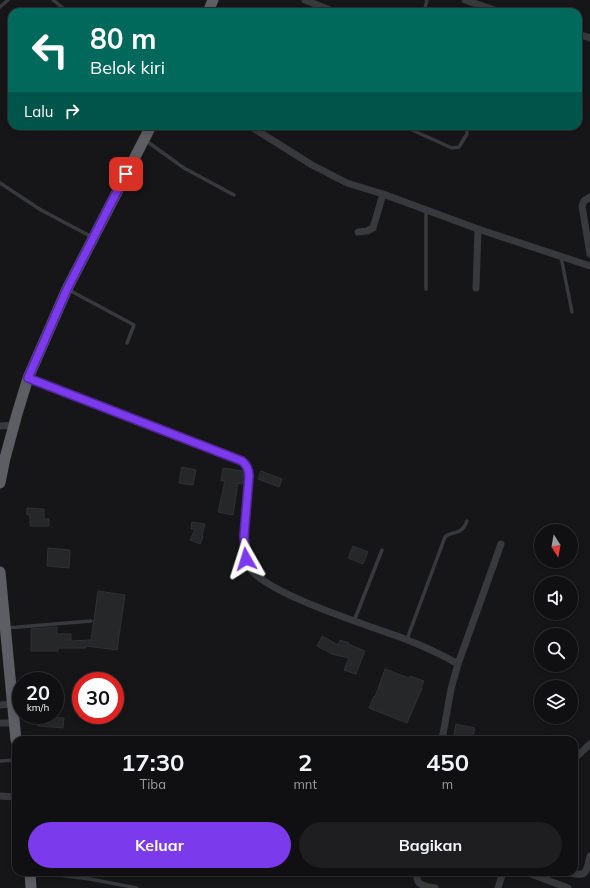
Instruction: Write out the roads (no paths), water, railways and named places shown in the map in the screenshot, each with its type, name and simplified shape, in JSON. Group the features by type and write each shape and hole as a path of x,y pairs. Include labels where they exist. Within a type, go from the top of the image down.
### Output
{"highway":[{"path":"0,483 5,458 28,378 67,289 149,130"},
{"path":"0,572 12,693"},
{"path":"15,724 16,736"},
{"path":"30,876 31,888"}],"street":[{"path":"305,0 325,8"},
{"path":"465,0 488,8"},
{"path":"256,130 312,165 347,183 383,194 478,229 590,266"},
{"path":"358,232 367,231 373,228 383,194"},
{"path":"590,197 584,201 582,206 590,254"},
{"path":"476,288 478,229"},
{"path":"28,378 242,461 248,468 249,476 244,549 248,566 253,573 265,582 299,600 407,640 458,664"},
{"path":"0,426 14,425"},
{"path":"443,736 451,689 458,664 501,544"},
{"path":"0,705 12,704"},
{"path":"0,723 12,723"},
{"path":"586,752 590,744"},
{"path":"0,796 12,797"},
{"path":"578,875 582,874 587,869 590,856"},
{"path":"417,876 418,883 422,886 435,888"},
{"path":"498,888 502,876"},
{"path":"546,876 568,888"}],"lane":[{"path":"0,7 8,0"},
{"path":"53,0 63,8"},
{"path":"412,130 452,148 459,147 467,134 466,130"},
{"path":"144,140 184,168 234,195"},
{"path":"0,183 41,210 94,237"},
{"path":"426,210 426,290"},
{"path":"561,257 572,312"},
{"path":"67,289 134,324 127,343"},
{"path":"407,640 445,537 461,531 467,521"},
{"path":"354,621 382,550"},
{"path":"6,628 92,621"},
{"path":"0,761 12,760"},
{"path":"67,876 137,888"}]}
